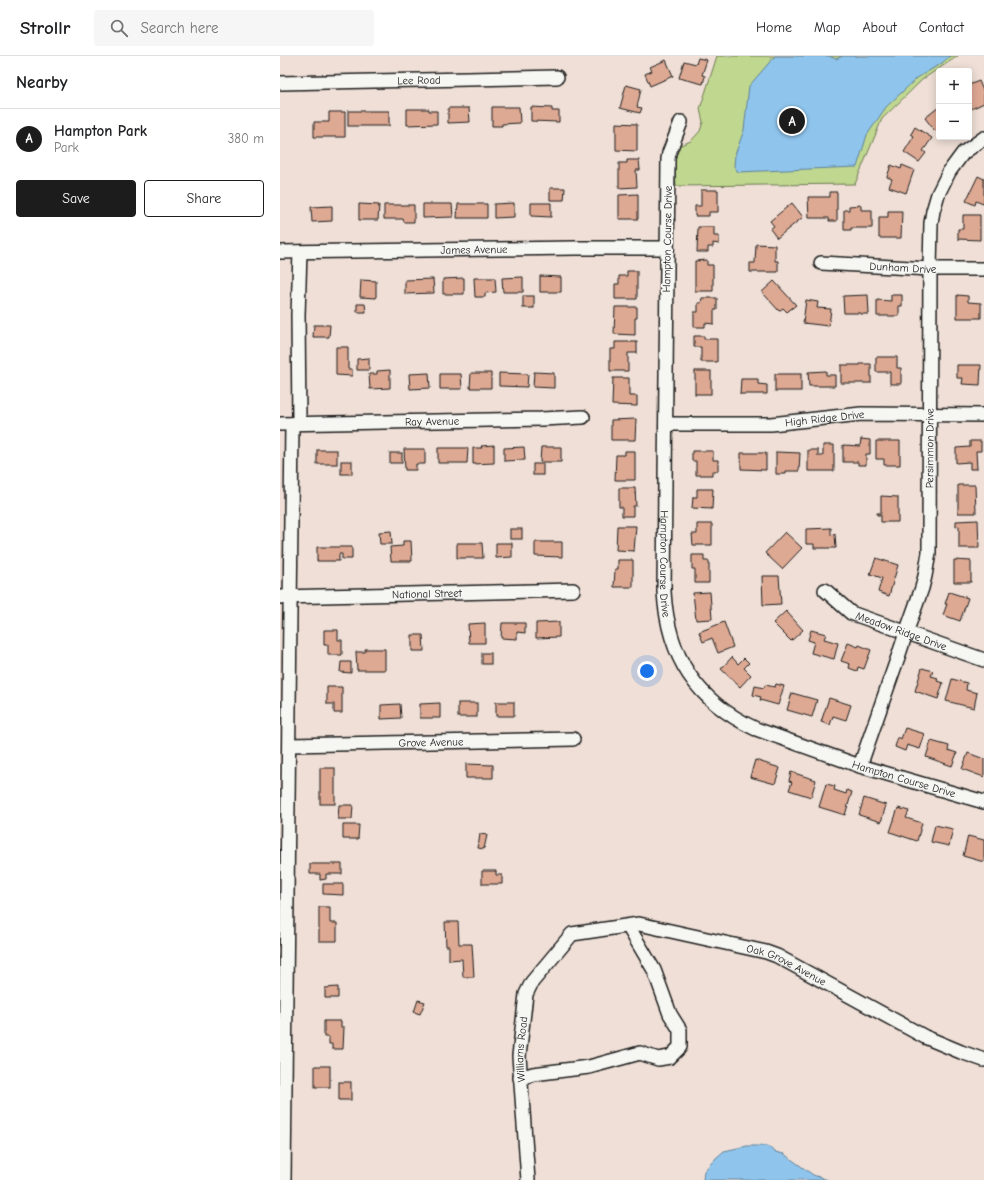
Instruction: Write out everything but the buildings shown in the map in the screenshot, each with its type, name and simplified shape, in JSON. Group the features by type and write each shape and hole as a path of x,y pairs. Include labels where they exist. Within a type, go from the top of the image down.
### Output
{"street":[{"name":"Lee Road","path":"280,83 557,77"},
{"name":"Hampton Course Drive","path":"681,122 668,159 664,584 665,610 672,641 682,662 695,682 710,699 728,714 743,723 860,766 984,802"},
{"name":"Persimmon Drive","path":"860,766 922,588 927,566 929,545 930,269 931,222 933,211 938,194 947,176 963,153 984,138"},
{"name":"James Avenue","path":"280,252 667,248"},
{"path":"284,1180 286,749 285,596 290,424 298,315 300,252"},
{"name":"Dunham Drive","path":"821,263 930,269 984,269"},
{"name":"High Ridge Drive","path":"666,424 771,424 861,414 984,415"},
{"name":"Ray Avenue","path":"290,424 583,417"},
{"name":"National Street","path":"285,596 573,590"},
{"name":"Meadow Ridge Drive","path":"825,590 852,613 984,660"},
{"name":"Grove Avenue","path":"286,749 573,739"},
{"name":"Oak Grove Avenue","path":"572,934 639,924 766,952 925,1037 984,1060"},
{"path":"520,1078 533,1074 589,1067 640,1053 658,1059 670,1057 680,1047 680,1030 670,1014 654,970 628,926"},
{"name":"Williams Road","path":"528,1180 519,1056 526,994 532,982 572,934"}],"green space":[{"path":"717,56 958,56 940,68 936,68 936,70 923,79 882,119 855,184 676,186 674,152 678,146 691,141 700,131 703,122 700,109"}],"water":[{"path":"775,56 829,56 836,59 843,56 950,56 942,63 917,78 886,107 867,135 857,167 738,172 734,166 735,155 744,130 749,86"},
{"path":"747,1146 767,1146 775,1152 784,1154 813,1175 828,1180 703,1180 704,1171 724,1151"}],"place":[{"name":"Hampton Park","path":"792,121"}]}
